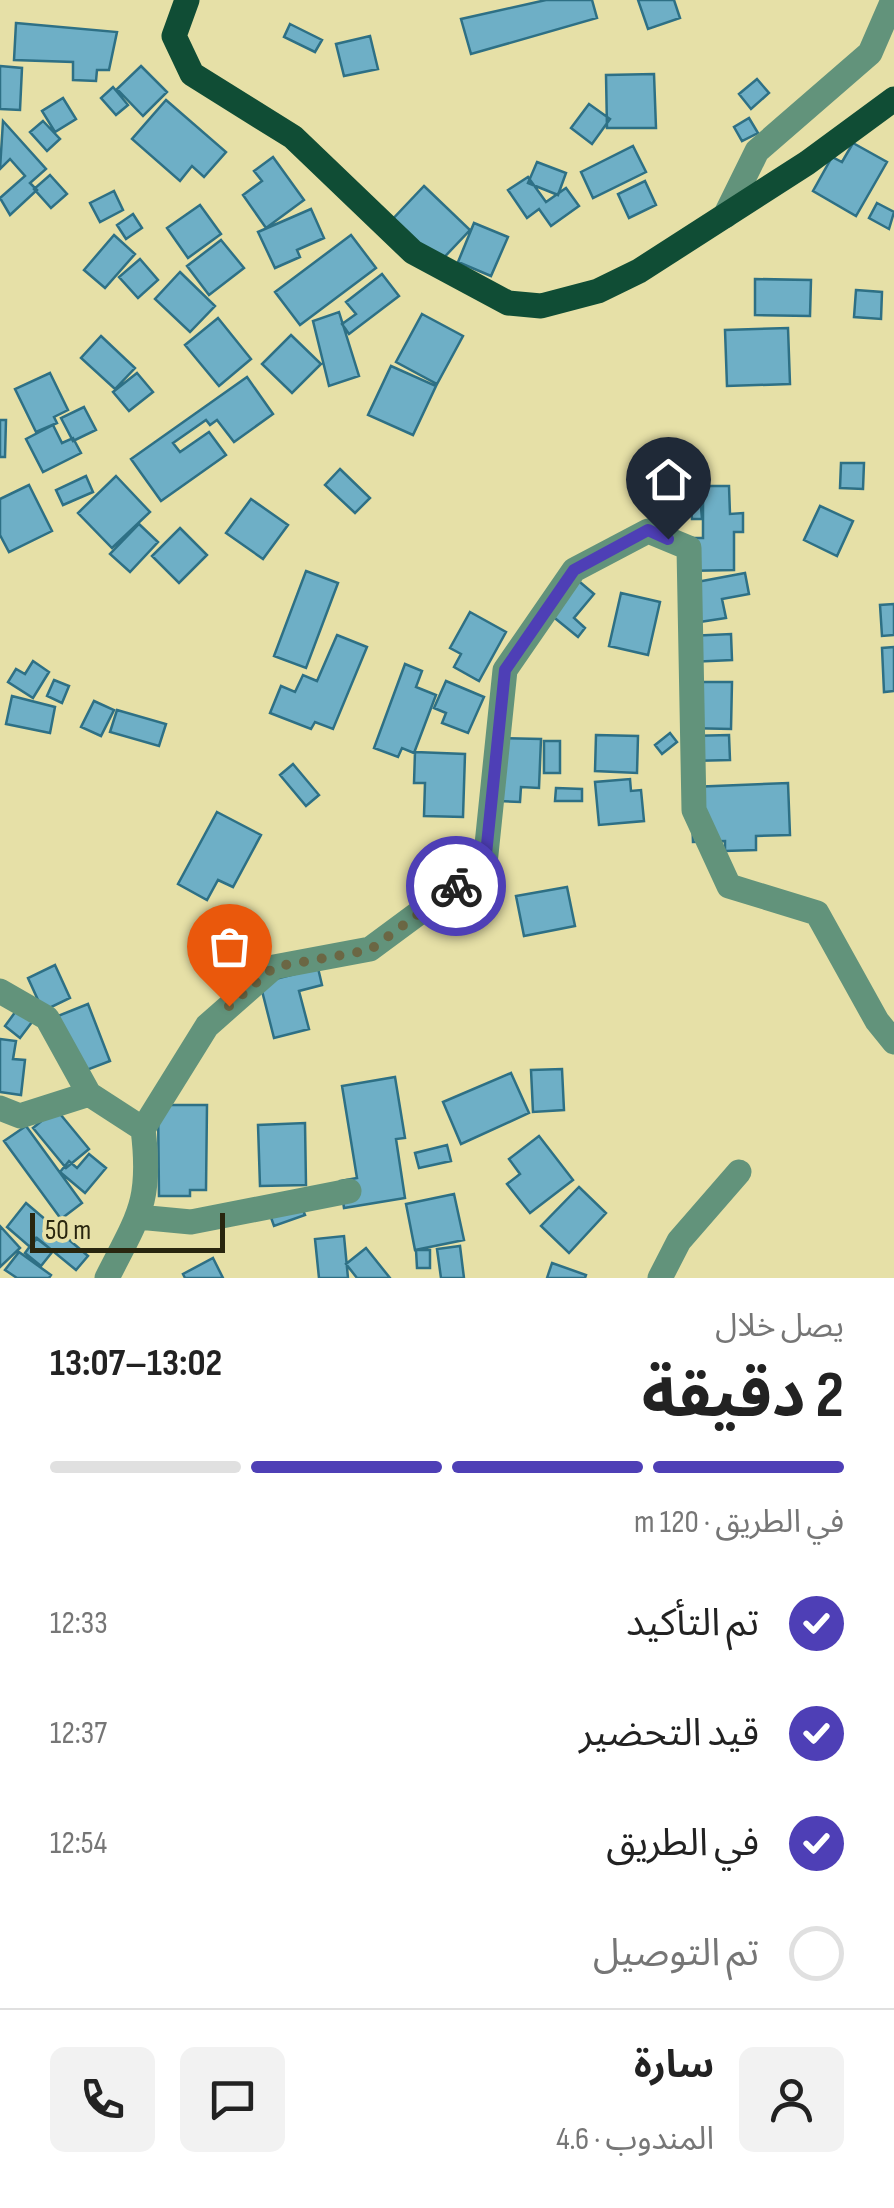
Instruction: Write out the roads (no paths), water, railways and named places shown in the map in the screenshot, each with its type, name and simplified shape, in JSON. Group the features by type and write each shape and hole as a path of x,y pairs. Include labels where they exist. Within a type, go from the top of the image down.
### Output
{"main road":[{"path":"186,0 174,36 192,74 294,137 413,252 508,303 541,306 598,291 724,216 894,99"}],"street":[{"path":"724,216 756,151 870,53 893,0"},
{"path":"107,1278 138,1217 150,1178 143,1128 207,1026 274,967 370,950 485,864 505,670 574,570 648,530 690,548 694,810 729,886 818,913 876,1020 894,1042"},
{"path":"0,991 47,1018 89,1094 143,1128"},
{"path":"0,1108 20,1116 89,1094"},
{"path":"660,1278 679,1241 739,1172"},
{"path":"138,1217 192,1222 349,1192"}]}
